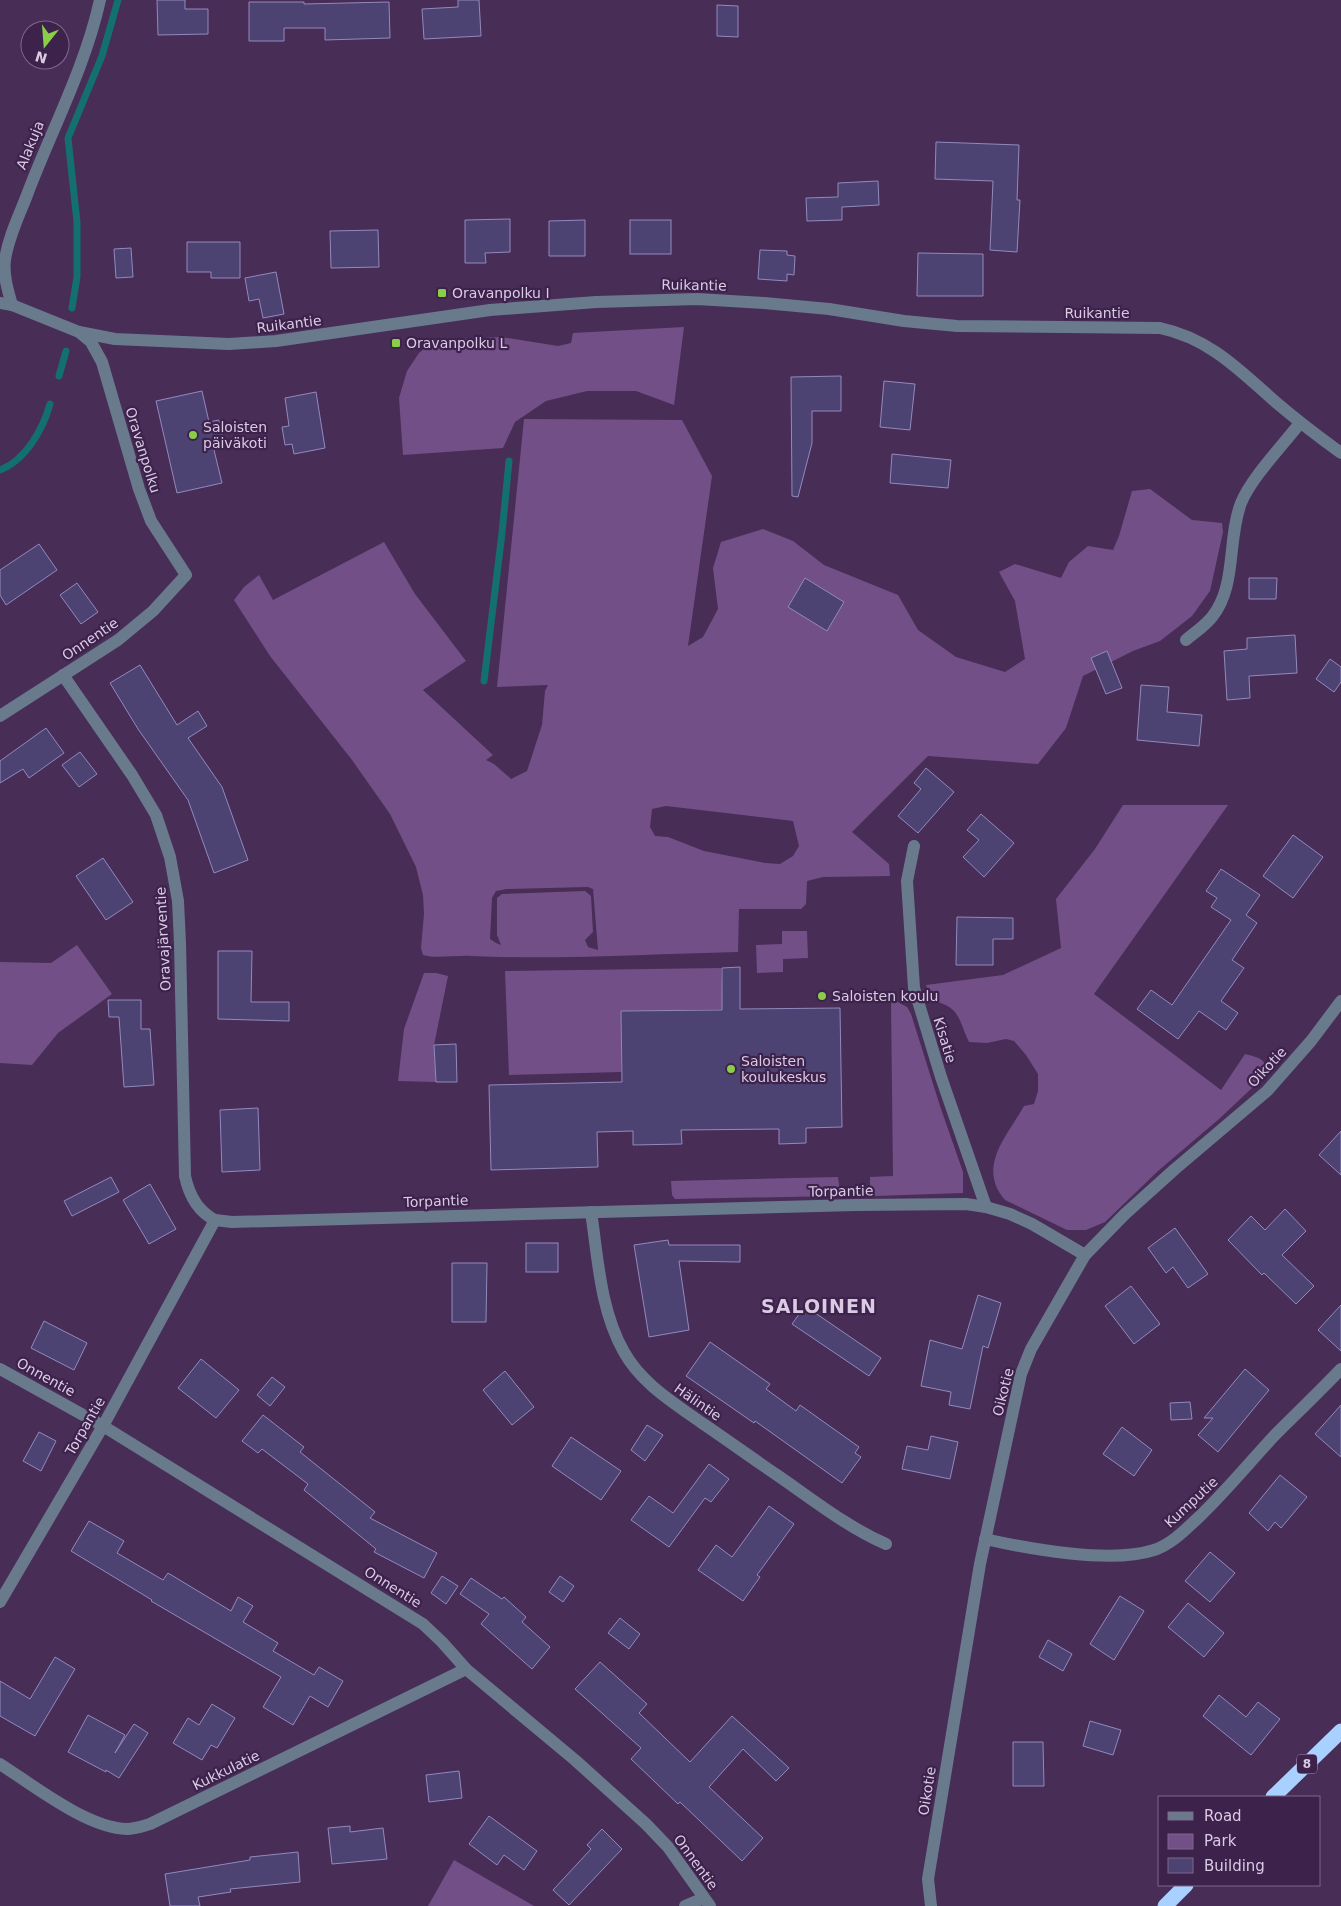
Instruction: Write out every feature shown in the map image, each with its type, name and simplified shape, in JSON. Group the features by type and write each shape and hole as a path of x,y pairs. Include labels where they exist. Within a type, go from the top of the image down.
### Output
{"highway":[{"name":"8","path":"1274,1796 1341,1731"},
{"path":"1165,1906 1185,1886"}],"street":[{"name":"Alakuja","path":"6,304 7,285 2,259 86,50 100,0"},
{"name":"Ruikantie","path":"6,304 79,332 115,339 252,344 490,310 596,302 697,299 810,307 957,326 1160,328 1190,337 1212,349 1300,422 1341,453"},
{"name":"Oravanpolku","path":"79,332 91,342 102,362 128,455 151,521 186,575"},
{"path":"1186,640 1211,618 1222,601 1227,586 1232,538 1237,514 1248,490 1300,422"},
{"name":"Onnentie","path":"0,716 118,640 152,611 186,575"},
{"name":"Oravajärventie","path":"63,675 132,775 156,815 170,856 178,901 180,943 185,1176 188,1189 195,1203 202,1212 215,1220"},
{"name":"Kisatie","path":"914,846 907,880 914,988 941,1077 986,1207"},
{"name":"Oikotie","path":"931,1906 928,1879 985,1539 1021,1374 1031,1350 1085,1255 1125,1214 1267,1091 1311,1041 1341,1001"},
{"name":"Torpantie","path":"0,1602 102,1426 215,1220 232,1222 855,1205 966,1204 986,1207 1010,1214 1032,1224 1085,1255"},
{"name":"Hälintie","path":"591,1212 602,1285 610,1317 624,1353 636,1370 666,1398 858,1530 886,1544"},
{"name":"Onnentie","path":"0,1369 102,1426 423,1624 466,1669 575,1760 646,1824 668,1847 707,1902"},
{"name":"Kumputie","path":"985,1539 1091,1555 1127,1556 1154,1550 1184,1532 1220,1497 1274,1437 1341,1369"},
{"name":"Kukkulatie","path":"0,1764 70,1809 106,1825 128,1829 150,1824 466,1669"},
{"path":"685,1906 707,1902"}],"green space":[{"path":"684,327 674,405 636,391 587,391 546,401 515,422 503,448 403,455 399,398 407,371 419,353 431,343 443,340 501,337 558,346 571,343 573,333"},
{"path":"524,419 682,420 712,476 688,646 703,637 718,609 713,568 721,542 763,529 793,541 824,565 898,595 918,630 956,657 1005,672 1025,659 1015,601 999,572 1015,564 1061,578 1069,562 1088,546 1113,550 1132,491 1150,489 1192,520 1222,523 1223,532 1210,591 1192,616 1160,641 1133,651 1083,676 1066,728 1038,764 928,756 852,832 889,864 890,876 823,877 807,881 806,904 801,909 739,909 738,952 538,957 434,957 423,955 421,948 424,914 423,895 416,867 390,814 352,760 270,656 234,600 244,587 259,575 273,600 384,542 415,594 466,661 423,690 493,755 486,760 494,764 511,779 527,771 542,725 545,691 548,685 497,687","holes":["666,806 793,821 799,846 793,856 780,864 765,863 704,851 668,837 655,836 650,827 652,809","588,887 593,889 598,950 588,947 585,940 593,932 591,896 585,891 502,894 497,898 497,935 501,945 490,939 492,898 496,891 507,889"]},
{"path":"1123,805 1228,805 1094,994 1221,1090 1245,1054 1263,1061 1268,1073 1219,1119 1158,1171 1105,1222 1086,1230 1067,1230 1005,1200 997,1188 993,1175 994,1163 1003,1140 1024,1106 1034,1104 1038,1091 1038,1074 1014,1041 1006,1039 987,1043 969,1042 957,1014 947,1006 930,1000 926,985 1003,975 1061,948 1056,899 1095,849"},
{"path":"782,931 807,931 808,958 783,959 783,972 757,973 756,945 782,944"},
{"path":"77,945 112,994 58,1033 32,1065 0,1063 0,962 51,963"},
{"path":"721,968 722,988 740,988 740,1009 621,1011 621,1072 509,1075 505,971"},
{"path":"424,973 448,976 434,1045 436,1082 398,1081 404,1029"},
{"path":"894,1000 907,1007 911,1014 963,1172 963,1193 875,1196 870,1191 870,1177 893,1176 891,1001"},
{"path":"838,1177 840,1193 836,1196 675,1199 672,1195 671,1181"},
{"path":"454,1860 534,1906 428,1906"}],"building":[{"path":"157,0 185,0 185,9 208,9 208,34 158,35"},
{"path":"458,0 479,0 481,36 424,39 422,9 458,7"},
{"path":"249,2 304,2 304,4 389,2 390,38 325,40 325,28 284,28 284,41 249,41"},
{"path":"717,5 738,6 738,37 717,36"},
{"path":"936,142 1019,145 1017,200 1020,200 1017,252 990,250 993,181 935,179"},
{"path":"878,181 879,205 842,207 842,220 807,221 806,198 838,197 838,183"},
{"path":"510,219 510,252 485,253 486,263 465,263 465,220"},
{"path":"585,220 585,256 549,256 549,221"},
{"path":"630,220 671,220 671,254 630,254"},
{"path":"378,230 379,267 331,268 330,231"},
{"path":"187,242 240,242 240,278 211,278 211,272 187,272"},
{"path":"131,248 133,277 116,278 114,249"},
{"path":"760,250 787,251 787,255 795,256 794,275 787,274 787,281 758,279"},
{"path":"918,253 983,254 983,296 917,296"},
{"path":"276,272 284,314 263,318 259,299 249,301 245,278"},
{"path":"841,376 841,411 812,411 812,443 798,497 792,496 791,377"},
{"path":"884,381 915,384 910,430 880,427"},
{"name":"Saloisten päiväkoti","path":"202,391 209,422 219,420 225,447 214,450 222,483 177,493 156,401"},
{"path":"316,392 325,448 294,454 292,444 285,445 282,427 289,426 285,398"},
{"path":"892,454 951,460 948,488 890,483"},
{"path":"39,544 57,570 6,605 0,595 0,570"},
{"path":"805,578 844,602 827,631 788,607"},
{"path":"1249,578 1277,578 1276,599 1249,599"},
{"path":"77,583 98,612 81,624 60,595"},
{"path":"1295,635 1297,673 1249,676 1250,698 1227,700 1224,651 1247,649 1247,638"},
{"path":"1107,651 1122,688 1106,694 1091,658"},
{"path":"1330,659 1341,667 1341,682 1334,692 1316,679"},
{"path":"140,665 177,725 198,711 207,726 188,738 222,787 248,860 214,873 188,800 138,729 110,683"},
{"path":"1141,685 1169,687 1167,712 1202,715 1199,746 1137,740"},
{"path":"46,728 64,753 29,778 23,769 0,783 0,761"},
{"path":"80,752 97,774 79,787 62,765"},
{"path":"926,768 954,792 918,833 898,816 921,789 914,783"},
{"path":"981,814 1014,843 984,877 963,857 979,840 967,830"},
{"path":"1293,835 1323,857 1293,898 1263,876"},
{"path":"103,858 133,902 106,920 76,876"},
{"path":"1221,869 1260,895 1246,915 1257,923 1232,960 1244,968 1221,1001 1238,1013 1226,1030 1199,1011 1178,1039 1137,1009 1151,990 1172,1005 1231,920 1211,907 1217,898 1206,891"},
{"path":"957,917 1013,918 1013,939 993,939 993,965 956,965"},
{"path":"218,951 252,951 251,1002 289,1002 289,1021 218,1019"},
{"name":"Saloisten koulukeskus","path":"740,967 740,1009 840,1008 842,1127 806,1128 806,1143 779,1144 779,1129 681,1130 682,1144 633,1145 633,1131 597,1132 598,1167 491,1170 489,1085 622,1082 621,1011 722,1010 722,968"},
{"path":"108,1000 141,1000 141,1029 150,1029 154,1085 124,1087 119,1017 109,1017"},
{"path":"456,1044 457,1082 436,1082 434,1045"},
{"path":"258,1108 260,1170 222,1172 220,1110"},
{"path":"1341,1131 1341,1175 1319,1155"},
{"path":"111,1177 119,1192 72,1216 64,1201"},
{"path":"150,1184 176,1229 149,1244 123,1200"},
{"path":"1285,1209 1306,1231 1282,1255 1314,1286 1296,1304 1264,1273 1262,1275 1228,1240 1251,1216 1265,1230"},
{"path":"1175,1228 1208,1274 1188,1288 1173,1267 1166,1273 1148,1248"},
{"path":"668,1240 669,1245 740,1245 740,1262 679,1261 689,1330 649,1337 634,1245"},
{"path":"526,1243 558,1243 558,1272 526,1272"},
{"path":"452,1263 487,1263 486,1322 452,1322"},
{"path":"1131,1286 1160,1324 1134,1344 1105,1306"},
{"path":"978,1295 1001,1303 988,1348 983,1346 970,1409 949,1405 951,1392 921,1386 930,1340 962,1349"},
{"path":"1341,1305 1341,1351 1318,1330"},
{"path":"805,1306 881,1358 869,1376 792,1324"},
{"path":"44,1321 87,1343 74,1370 31,1348"},
{"path":"710,1342 770,1384 766,1389 796,1411 800,1405 859,1447 855,1453 861,1457 842,1483 755,1421 754,1423 686,1376"},
{"path":"201,1359 239,1390 216,1418 178,1388"},
{"path":"1245,1369 1269,1390 1218,1452 1198,1435 1213,1418 1204,1418"},
{"path":"505,1371 534,1407 512,1425 483,1390"},
{"path":"272,1377 285,1387 270,1406 257,1395"},
{"path":"1190,1402 1192,1419 1171,1420 1170,1403"},
{"path":"1341,1405 1341,1457 1315,1434"},
{"path":"263,1415 304,1447 300,1452 375,1512 370,1518 437,1553 424,1578 374,1552 376,1549 304,1490 308,1484 262,1449 258,1453 242,1441"},
{"path":"647,1425 663,1435 645,1461 631,1450"},
{"path":"1122,1427 1152,1450 1134,1476 1103,1454"},
{"path":"39,1432 56,1441 41,1471 23,1461"},
{"path":"931,1436 958,1442 950,1479 902,1469 907,1446 928,1450"},
{"path":"571,1437 621,1471 601,1500 552,1466"},
{"path":"709,1464 729,1479 711,1502 705,1498 669,1547 631,1520 649,1496 673,1513"},
{"path":"1280,1475 1307,1497 1281,1528 1275,1522 1268,1531 1249,1513"},
{"path":"769,1506 794,1524 757,1575 760,1577 743,1601 698,1570 716,1545 732,1557"},
{"path":"89,1521 124,1541 117,1553 163,1580 168,1573 231,1611 238,1597 253,1606 243,1622 278,1643 273,1651 314,1675 319,1667 343,1681 328,1707 310,1696 293,1725 263,1707 281,1677 151,1601 71,1551"},
{"path":"1210,1552 1235,1573 1210,1602 1185,1581"},
{"path":"442,1576 458,1586 446,1604 431,1593"},
{"path":"560,1576 574,1586 563,1602 549,1592"},
{"path":"471,1578 502,1599 504,1597 526,1617 522,1622 550,1647 532,1669 481,1624 489,1614 460,1594"},
{"path":"1120,1596 1144,1611 1114,1660 1090,1644"},
{"path":"1188,1603 1224,1633 1204,1657 1168,1627"},
{"path":"620,1618 640,1634 629,1649 608,1633"},
{"path":"1048,1640 1072,1654 1063,1671 1039,1657"},
{"path":"55,1657 75,1669 35,1736 0,1716 0,1681 30,1699"},
{"path":"600,1662 647,1704 639,1713 690,1762 732,1716 789,1768 776,1781 743,1749 709,1787 763,1838 742,1861 631,1759 641,1748 575,1689"},
{"path":"1219,1695 1246,1717 1258,1702 1280,1719 1251,1755 1203,1716"},
{"path":"212,1704 235,1718 217,1748 211,1745 202,1760 173,1743 188,1718 199,1725"},
{"path":"88,1715 125,1735 115,1753 134,1724 148,1733 119,1778 68,1752"},
{"path":"1090,1721 1121,1730 1113,1755 1083,1746"},
{"path":"1013,1742 1043,1742 1044,1786 1013,1786"},
{"path":"459,1771 462,1798 429,1802 426,1775"},
{"path":"489,1816 537,1851 524,1870 504,1855 497,1865 469,1844"},
{"path":"350,1826 350,1832 383,1828 387,1859 332,1864 328,1828"},
{"path":"602,1829 622,1849 569,1905 553,1890 591,1849 587,1845"},
{"path":"298,1852 300,1882 230,1889 231,1892 198,1897 200,1906 170,1906 165,1874 250,1860 250,1857"}],"waterway":[{"path":"72,308 77,277 77,222 68,138 102,56 118,0"},
{"path":"59,376 66,351"},
{"path":"0,470 18,459 32,443 43,423 50,404"},
{"path":"484,681 509,461"}],"place":[{"name":"Oravanpolku I","path":"442,293"},
{"name":"Oravanpolku L","path":"396,343"},
{"name":"Saloisten päiväkoti","path":"193,435"},
{"name":"Saloisten koulu","path":"822,996"},
{"name":"Saloisten koulukeskus","path":"731,1069"}],"district":[{"name":"SALOINEN","path":"819,1306"}]}
